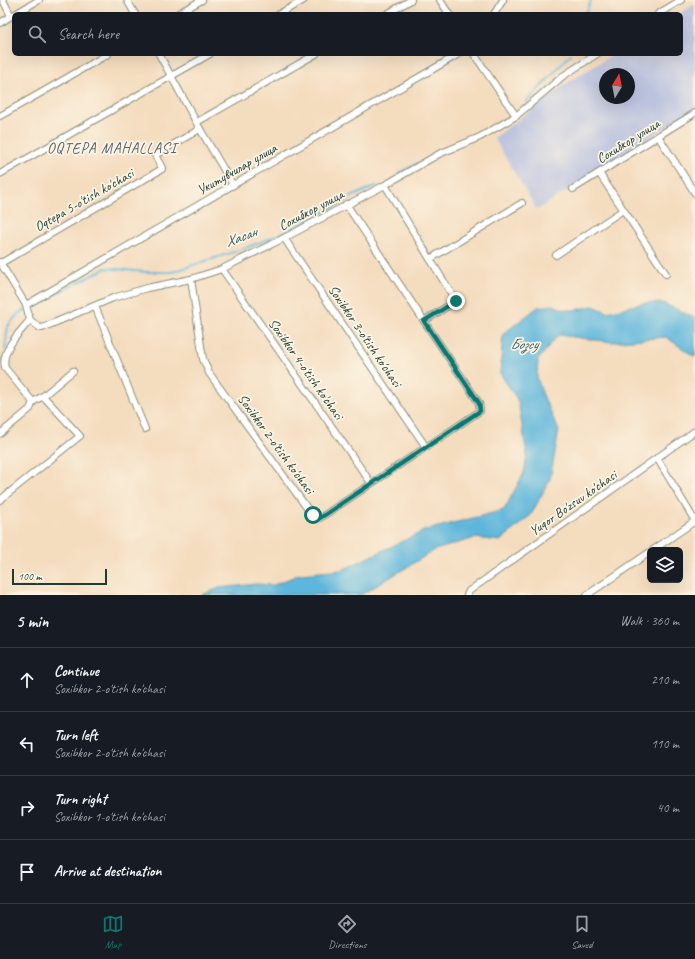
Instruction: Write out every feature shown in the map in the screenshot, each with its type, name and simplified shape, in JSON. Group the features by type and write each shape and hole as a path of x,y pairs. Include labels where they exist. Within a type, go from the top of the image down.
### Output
{"street":[{"path":"3,0 12,14"},
{"path":"18,12 39,0"},
{"path":"127,0 134,12"},
{"path":"181,12 202,0"},
{"path":"283,12 304,0"},
{"path":"390,12 411,0"},
{"path":"440,0 448,12"},
{"path":"495,12 503,0"},
{"path":"661,12 681,0"},
{"path":"0,23 12,16"},
{"path":"0,116 105,56"},
{"path":"159,56 233,185"},
{"path":"0,174 206,56"},
{"path":"197,122 312,56"},
{"name":"Укитувчилар улица","path":"26,305 456,56"},
{"path":"475,56 516,116"},
{"name":"Сохибкор улица","path":"30,320 42,328 113,298 147,288 191,279 222,268 284,238 346,204 385,185 439,154 480,137 516,116 563,76 594,56"},
{"name":"Сохибкор улица","path":"573,189 695,113"},
{"name":"Oqtepa 5-o'tish ko'chasi","path":"0,262 162,169 155,155 200,129"},
{"path":"658,136 695,193"},
{"path":"599,173 666,274"},
{"path":"385,185 456,301 424,321"},
{"path":"430,259 522,203"},
{"name":"Soxibkor 2-o'tish ko'chasi","path":"191,279 203,359 209,373 315,519 320,518 480,411 479,403 346,204"},
{"path":"556,255 623,210"},
{"name":"Soxibkor 3-o'tish ko'chasi","path":"284,238 426,447"},
{"path":"0,262 26,305 30,320 10,344 4,358 5,368 33,402"},
{"name":"Soxibkor 4-o'tish ko'chasi","path":"222,268 371,483"},
{"path":"95,306 145,429"},
{"path":"0,369 4,363"},
{"path":"0,434 30,409 33,402 43,396 73,371"},
{"path":"0,500 80,436 43,396"},
{"name":"Yuqor Bo'zsuv ko'chasi","path":"467,595 469,591 695,431"},
{"path":"657,458 695,521 657,547"},
{"path":"587,595 647,554"}],"shaded area":[{"path":"695,4 695,108 537,210 494,138 564,85 611,56 683,56 682,12"}],"water":[{"name":"Бозсу","path":"643,303 663,303 695,318 695,357 666,337 611,342 558,335 538,360 537,378 559,431 550,479 531,515 500,541 475,538 435,550 361,595 202,595 219,588 256,584 274,585 300,574 342,570 426,530 504,510 524,473 527,455 518,401 500,373 503,334 538,307 553,305 565,310 576,310 593,306 608,312"}],"waterway":[{"name":"Хасан","path":"587,12 591,0"},
{"name":"Хасан","path":"526,103 569,56"},
{"name":"Хасан","path":"492,127 510,116"},
{"name":"Хасан","path":"467,139 481,133"},
{"name":"Хасан","path":"399,173 418,163"},
{"name":"Хасан","path":"5,350 8,326 19,313 106,268 146,272 172,272 246,248 295,228 353,196 376,186"},
{"name":"Хасан","path":"0,363 2,358"}],"district":[{"name":"OQTEPA MAHALLASI","path":"112,148"}],"route":[{"path":"313,515 315,519 320,518 480,411 479,403 424,321 456,301"}]}
